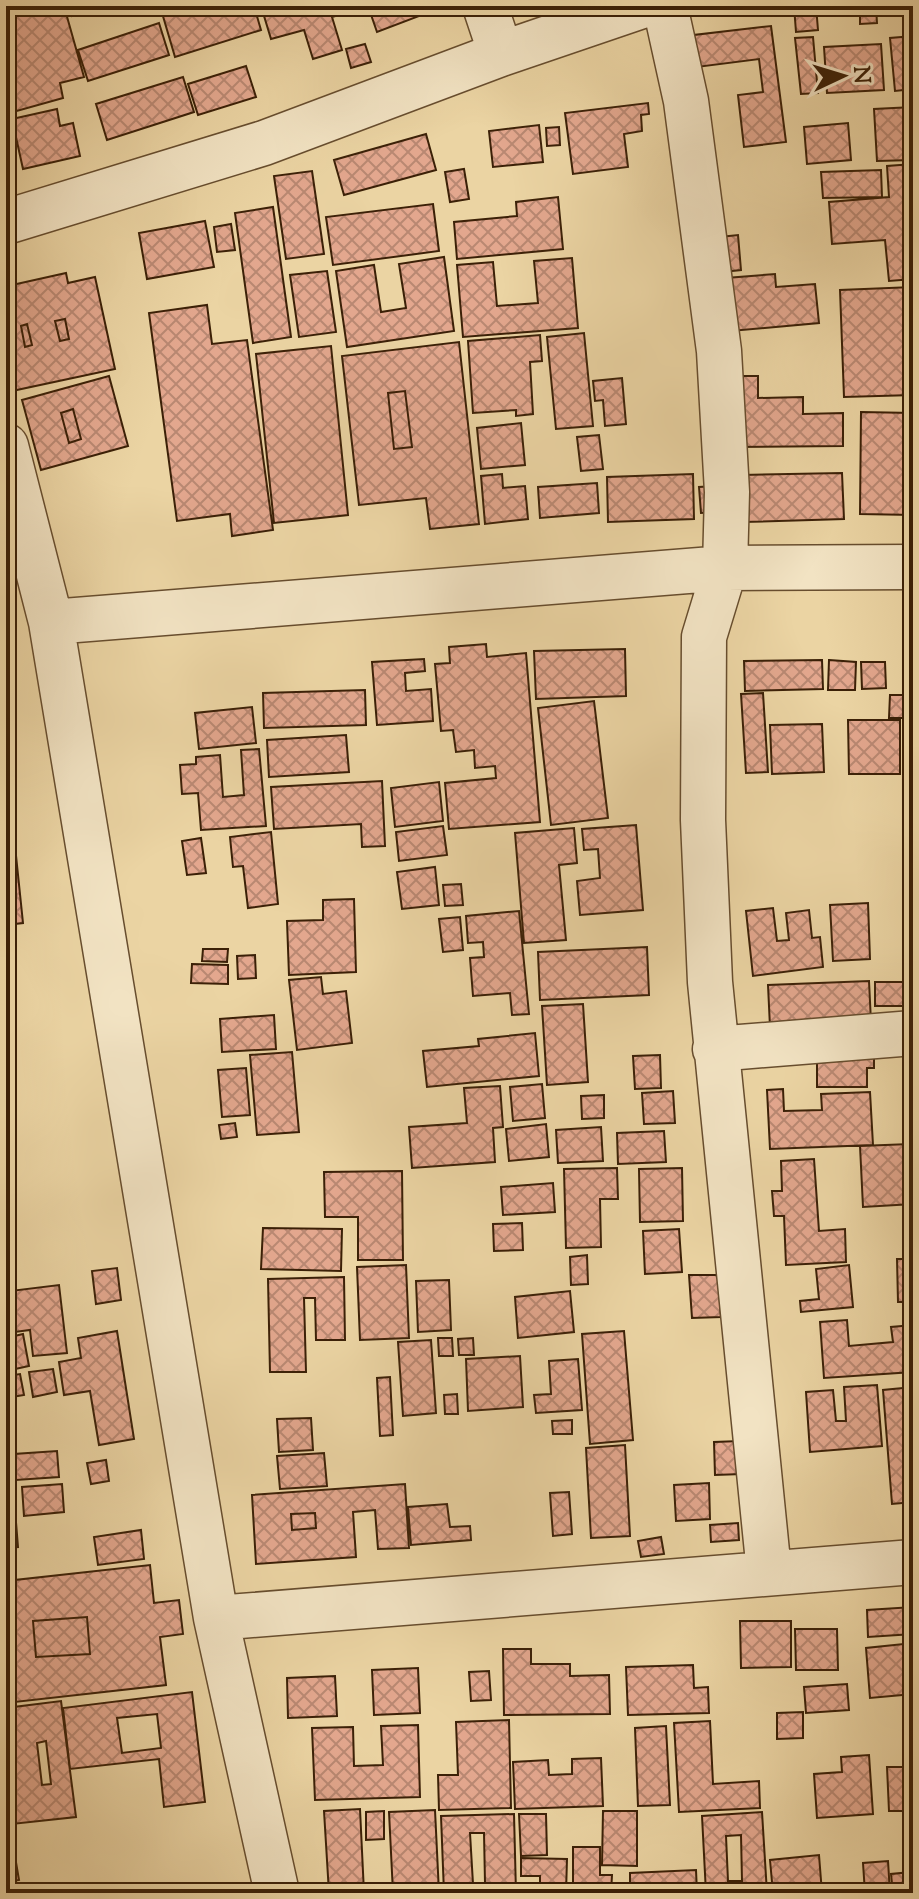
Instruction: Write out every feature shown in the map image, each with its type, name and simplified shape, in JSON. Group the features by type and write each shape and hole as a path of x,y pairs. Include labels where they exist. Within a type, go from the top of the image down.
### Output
{"street":[{"path":"485,6 501,54"},
{"path":"6,222 264,143 501,54 642,6"},
{"path":"665,6 686,101 719,351 727,492 725,568 704,637 703,820 715,1049 769,1572"},
{"path":"6,446 51,622 216,1618 277,1893"},
{"path":"51,622 725,568 913,567"},
{"path":"715,1049 913,1033"},
{"path":"216,1618 913,1562"}],"building":[{"path":"6,6 64,6 84,77 60,83 63,98 6,114"},
{"path":"70,6 111,6 72,16"},
{"path":"160,6 254,6 261,30 175,57"},
{"path":"261,6 354,6 356,10 332,17 342,50 313,59 304,30 271,39"},
{"path":"368,6 434,6 435,10 377,32"},
{"path":"794,6 816,6 818,30 796,32"},
{"path":"860,6 876,6 877,23 860,24"},
{"path":"159,23 169,55 88,81 78,50"},
{"path":"771,26 786,142 744,147 738,95 763,92 759,59 697,67 694,35"},
{"path":"913,36 913,89 895,91 890,38"},
{"path":"813,37 818,93 801,94 795,38"},
{"path":"365,44 371,62 351,68 346,49"},
{"path":"881,44 884,90 827,93 824,47"},
{"path":"246,66 256,97 198,115 188,84"},
{"path":"183,77 194,112 107,140 96,104"},
{"path":"648,103 649,114 641,115 642,131 624,134 628,167 573,174 565,113"},
{"path":"913,107 913,160 877,161 874,109"},
{"path":"57,109 60,126 73,123 80,156 23,169 12,119"},
{"path":"848,123 851,160 807,164 804,127"},
{"path":"539,125 543,162 493,167 489,131"},
{"path":"559,127 560,145 547,146 546,128"},
{"path":"426,134 436,170 344,195 334,160"},
{"path":"913,164 913,279 889,281 885,240 832,244 829,202 889,197 887,166"},
{"path":"464,169 469,199 450,202 445,172"},
{"path":"881,170 882,197 823,198 821,172"},
{"path":"312,171 324,254 286,259 274,176"},
{"path":"558,197 563,249 457,259 454,222 517,216 516,202"},
{"path":"433,204 439,251 333,265 326,217"},
{"path":"273,207 291,337 253,343 235,213"},
{"path":"205,221 214,267 147,279 139,233"},
{"path":"231,224 235,250 217,252 214,227"},
{"path":"738,235 741,270 723,272 720,237"},
{"path":"444,257 454,331 347,347 336,271 374,265 381,312 406,308 399,264"},
{"path":"572,258 578,328 463,337 457,265 493,262 497,306 538,303 534,261"},
{"path":"327,271 336,332 299,337 290,275"},
{"path":"66,273 68,283 95,277 115,369 12,391 6,362 6,297 14,295 12,285","holes":["65,319 69,339 60,341 55,321","27,324 32,345 25,347 21,326"]},
{"path":"775,274 776,287 815,284 819,323 731,331 726,278"},
{"path":"913,287 913,395 844,397 840,290"},
{"path":"207,305 212,344 247,340 273,530 232,536 230,514 177,521 149,313"},
{"path":"65,319 69,339 60,341 55,321"},
{"path":"27,324 32,345 25,347 21,326"},
{"path":"584,333 593,426 556,429 547,337"},
{"path":"540,335 542,361 530,362 533,414 516,416 516,410 473,413 468,341"},
{"path":"459,342 479,524 430,529 426,498 359,505 342,356","holes":["405,391 412,447 394,449 388,393"]},
{"path":"331,346 348,515 274,523 256,354"},
{"path":"109,376 128,446 41,470 22,400","holes":["73,409 81,439 69,443 61,413"]},
{"path":"735,376 758,376 758,398 803,397 803,414 843,413 843,446 736,447"},
{"path":"622,378 626,424 605,426 603,400 595,401 593,381"},
{"path":"405,391 412,447 394,449 388,393"},
{"path":"73,409 81,439 69,443 61,413"},
{"path":"861,412 913,413 913,515 860,514"},
{"path":"521,423 525,465 481,469 477,428"},
{"path":"599,435 603,469 581,471 577,437"},
{"path":"842,473 844,519 743,522 742,475"},
{"path":"502,474 503,488 525,486 528,519 485,524 481,476"},
{"path":"693,474 694,519 608,522 607,477"},
{"path":"597,483 599,513 540,518 538,487"},
{"path":"715,486 717,512 701,513 699,487"},
{"path":"486,644 487,657 526,653 540,822 449,829 445,783 496,778 495,766 475,768 474,750 456,752 453,730 441,731 435,664 450,663 449,647"},
{"path":"625,649 626,696 536,699 534,651"},
{"path":"424,659 425,671 405,673 406,691 431,689 433,721 377,725 372,662"},
{"path":"822,660 823,689 745,691 744,661"},
{"path":"829,660 856,662 855,690 828,690"},
{"path":"906,660 913,661 913,718 889,718 890,695 905,695"},
{"path":"861,662 885,662 886,688 862,689"},
{"path":"365,690 366,725 264,728 263,693"},
{"path":"763,693 768,772 746,773 741,694"},
{"path":"594,701 608,818 551,825 538,708"},
{"path":"252,707 256,743 199,749 195,713"},
{"path":"848,720 900,720 900,774 849,774"},
{"path":"822,724 824,772 772,774 770,725"},
{"path":"346,735 349,772 269,777 267,740"},
{"path":"259,749 266,826 201,830 198,793 182,794 180,765 196,764 196,757 220,755 223,797 244,795 241,750"},
{"path":"6,759 23,923 6,925"},
{"path":"382,781 385,846 362,847 361,824 274,829 271,787"},
{"path":"439,782 443,821 395,827 391,788"},
{"path":"636,825 643,910 580,915 577,881 600,878 598,849 584,850 582,829"},
{"path":"443,826 447,855 399,861 396,832"},
{"path":"574,828 577,863 559,865 566,940 524,943 515,833"},
{"path":"271,832 278,904 248,908 243,866 233,867 230,837"},
{"path":"201,838 206,873 187,875 182,841"},
{"path":"435,867 439,905 402,909 397,872"},
{"path":"461,884 463,905 445,906 443,885"},
{"path":"354,899 356,972 289,975 287,921 323,920 323,900"},
{"path":"868,903 870,959 833,961 830,905"},
{"path":"773,908 777,941 789,940 786,913 809,910 812,938 820,937 823,967 753,976 746,911"},
{"path":"519,911 529,1014 512,1015 510,993 473,996 470,958 484,957 483,942 468,943 466,916"},
{"path":"460,917 463,950 443,952 439,919"},
{"path":"647,947 649,995 540,1000 538,952"},
{"path":"203,949 228,949 227,962 202,961"},
{"path":"255,955 256,978 238,979 237,956"},
{"path":"192,964 228,965 228,984 191,983"},
{"path":"321,977 323,994 346,991 352,1043 297,1050 289,980"},
{"path":"869,981 871,1022 770,1027 768,985"},
{"path":"875,982 913,982 913,1006 875,1006"},
{"path":"583,1004 588,1082 547,1085 542,1006"},
{"path":"274,1015 276,1049 222,1052 220,1019"},
{"path":"535,1033 539,1076 427,1087 423,1051 479,1046 478,1039"},
{"path":"874,1047 874,1068 867,1068 867,1087 817,1087 817,1055"},
{"path":"292,1052 299,1132 257,1135 250,1055"},
{"path":"660,1055 661,1088 635,1089 633,1056"},
{"path":"246,1068 250,1115 222,1117 218,1070"},
{"path":"542,1084 545,1118 513,1121 510,1087"},
{"path":"500,1086 503,1127 493,1128 495,1162 412,1168 409,1127 467,1123 464,1088"},
{"path":"783,1089 784,1111 822,1110 821,1094 870,1092 873,1145 770,1149 767,1090"},
{"path":"673,1091 675,1123 644,1124 642,1093"},
{"path":"604,1095 604,1118 582,1119 581,1096"},
{"path":"235,1123 237,1137 221,1139 219,1125"},
{"path":"546,1124 549,1157 509,1161 506,1129"},
{"path":"601,1127 603,1161 558,1163 556,1130"},
{"path":"664,1131 666,1162 618,1164 617,1133"},
{"path":"910,1144 913,1204 863,1207 860,1146"},
{"path":"814,1159 819,1231 845,1229 846,1262 786,1265 784,1216 774,1216 772,1191 782,1191 781,1161"},
{"path":"617,1168 618,1199 600,1199 601,1247 566,1248 564,1169"},
{"path":"682,1168 683,1221 640,1222 639,1169"},
{"path":"402,1171 403,1260 358,1260 358,1217 325,1217 324,1172"},
{"path":"553,1183 555,1212 503,1215 501,1187"},
{"path":"522,1223 523,1250 494,1251 493,1224"},
{"path":"263,1228 342,1229 341,1271 261,1269"},
{"path":"679,1229 682,1272 645,1274 643,1231"},
{"path":"587,1255 588,1284 571,1285 570,1257"},
{"path":"897,1259 913,1259 913,1302 898,1302"},
{"path":"406,1265 409,1338 360,1340 357,1267"},
{"path":"849,1265 853,1307 801,1312 800,1301 819,1299 816,1269"},
{"path":"117,1268 121,1300 96,1304 92,1271"},
{"path":"689,1275 718,1275 721,1317 692,1318"},
{"path":"344,1277 345,1340 316,1340 315,1298 304,1298 306,1372 270,1372 268,1279"},
{"path":"449,1280 451,1330 418,1332 416,1281"},
{"path":"59,1285 67,1353 33,1356 30,1330 15,1332 10,1291"},
{"path":"570,1291 574,1332 518,1338 515,1297"},
{"path":"847,1320 849,1346 893,1342 891,1327 913,1325 913,1372 824,1378 820,1322"},
{"path":"117,1331 134,1439 99,1445 90,1391 64,1395 59,1362 81,1358 78,1338"},
{"path":"624,1331 633,1440 590,1444 582,1334"},
{"path":"23,1334 29,1366 6,1371 6,1338"},
{"path":"438,1338 452,1338 453,1356 439,1356"},
{"path":"473,1338 474,1355 459,1355 458,1339"},
{"path":"431,1340 436,1413 403,1416 398,1342"},
{"path":"520,1356 523,1407 468,1411 466,1359"},
{"path":"578,1359 582,1410 536,1413 534,1395 551,1394 549,1361"},
{"path":"53,1369 57,1392 33,1397 29,1372"},
{"path":"20,1374 24,1395 6,1398 6,1376"},
{"path":"390,1377 393,1435 380,1436 377,1378"},
{"path":"877,1385 882,1446 810,1452 806,1392 833,1390 836,1421 846,1421 844,1387"},
{"path":"913,1387 913,1502 892,1504 883,1390"},
{"path":"457,1394 458,1414 445,1414 444,1395"},
{"path":"311,1418 313,1450 279,1452 277,1419"},
{"path":"572,1420 572,1434 553,1434 552,1421"},
{"path":"740,1441 742,1474 715,1475 714,1442"},
{"path":"625,1445 630,1536 591,1538 586,1448"},
{"path":"57,1451 59,1477 16,1480 14,1454"},
{"path":"324,1453 327,1486 280,1489 277,1456"},
{"path":"106,1460 109,1481 91,1484 87,1463"},
{"path":"709,1483 710,1519 676,1521 674,1485"},
{"path":"62,1484 64,1512 24,1516 22,1487"},
{"path":"405,1484 409,1548 378,1549 375,1510 353,1512 356,1557 256,1564 252,1495","holes":["315,1513 316,1528 292,1530 291,1514"]},
{"path":"6,1485 13,1485 18,1547 6,1548"},
{"path":"569,1492 572,1534 553,1536 550,1493"},
{"path":"447,1504 450,1527 470,1526 471,1540 411,1545 408,1507"},
{"path":"315,1513 316,1528 292,1530 291,1514"},
{"path":"738,1523 739,1540 711,1542 710,1525"},
{"path":"141,1530 144,1559 98,1565 94,1537"},
{"path":"661,1537 664,1554 641,1557 638,1541"},
{"path":"150,1565 154,1603 179,1600 183,1634 160,1637 166,1685 6,1703 6,1581","holes":["87,1617 90,1654 36,1657 33,1621"]},
{"path":"913,1607 913,1634 868,1637 867,1610"},
{"path":"87,1617 90,1654 36,1657 33,1621"},
{"path":"740,1621 791,1621 791,1667 741,1668"},
{"path":"795,1629 837,1629 838,1670 796,1670"},
{"path":"913,1643 913,1694 870,1698 866,1648"},
{"path":"503,1649 531,1649 531,1664 570,1664 570,1676 609,1675 610,1714 504,1715"},
{"path":"693,1665 694,1688 708,1687 709,1713 628,1715 626,1667"},
{"path":"418,1668 420,1713 374,1715 372,1670"},
{"path":"489,1671 491,1700 471,1701 469,1672"},
{"path":"335,1676 337,1716 288,1718 287,1678"},
{"path":"847,1684 849,1710 806,1713 804,1687"},
{"path":"192,1692 205,1802 164,1807 159,1759 70,1769 63,1708","holes":["157,1714 161,1748 122,1753 117,1718"]},
{"path":"61,1701 76,1817 12,1824 6,1784 6,1708","holes":["46,1741 51,1784 42,1785 37,1743"]},
{"path":"803,1712 803,1738 777,1739 777,1713"},
{"path":"509,1720 511,1808 439,1810 438,1775 458,1775 456,1722"},
{"path":"710,1721 713,1784 759,1781 760,1808 679,1812 674,1723"},
{"path":"418,1725 420,1797 315,1800 312,1728 353,1727 354,1766 383,1765 381,1726"},
{"path":"666,1726 670,1805 638,1806 635,1728"},
{"path":"869,1755 873,1814 817,1818 814,1774 842,1772 841,1757"},
{"path":"601,1758 603,1806 515,1809 513,1762 548,1760 549,1775 572,1774 572,1759"},
{"path":"887,1767 913,1767 913,1811 889,1811"},
{"path":"360,1809 364,1893 329,1893 324,1811"},
{"path":"435,1810 439,1893 393,1893 389,1812"},
{"path":"384,1811 384,1839 366,1840 366,1812"},
{"path":"603,1811 637,1811 637,1866 602,1865"},
{"path":"762,1812 767,1893 706,1893 702,1816","holes":["741,1835 742,1881 728,1881 726,1836"]},
{"path":"514,1814 516,1893 444,1893 441,1816","holes":["470,1833 484,1833 485,1883 473,1884"]},
{"path":"519,1814 546,1814 547,1855 521,1856"},
{"path":"913,1816 913,1893 893,1893 891,1874 911,1872 906,1817"},
{"path":"11,1833 19,1880 6,1882 6,1834"},
{"path":"573,1847 600,1847 600,1875 612,1875 611,1893 573,1893"},
{"path":"819,1855 822,1893 773,1893 770,1860"},
{"path":"521,1858 567,1859 566,1893 540,1893 540,1876 521,1876"},
{"path":"888,1861 890,1893 865,1893 863,1863"},
{"path":"696,1870 697,1893 630,1893 630,1873"},
{"path":"23,1885 24,1893 6,1893 6,1887"},
{"path":"854,1886 854,1893 836,1893 836,1887"}]}
